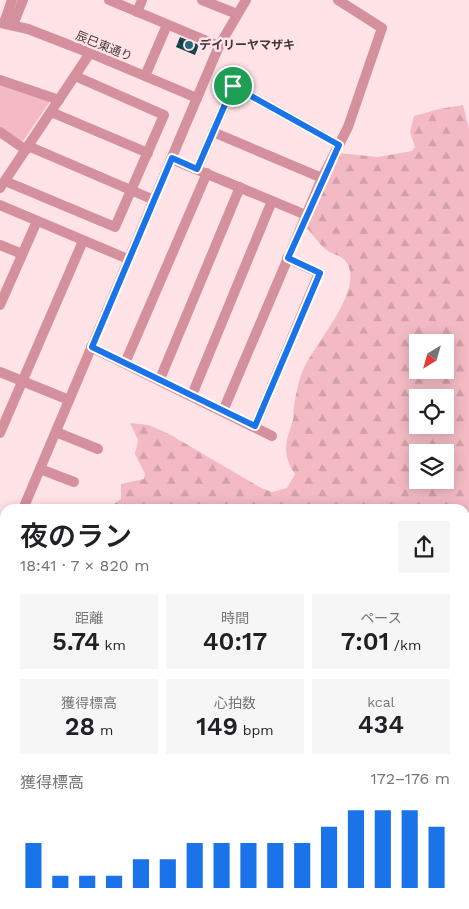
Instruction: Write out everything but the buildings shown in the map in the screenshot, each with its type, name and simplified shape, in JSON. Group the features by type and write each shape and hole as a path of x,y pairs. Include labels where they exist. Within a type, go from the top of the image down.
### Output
{"street":[{"path":"5,20 12,0"},
{"path":"5,20 24,0"},
{"path":"109,0 219,46"},
{"path":"137,12 142,0"},
{"path":"202,0 237,14"},
{"path":"27,504 40,469 219,46 246,0"},
{"path":"223,411 322,178 348,127 382,28 338,0"},
{"name":"辰巳東通り","path":"5,20 197,98"},
{"path":"145,76 168,25"},
{"path":"75,76 164,115 115,227 3,184 90,53"},
{"path":"0,80 59,100"},
{"path":"125,363 202,171 212,132 233,86 339,145"},
{"path":"51,112 148,153"},
{"path":"0,132 27,148 154,200"},
{"path":"212,132 322,178"},
{"path":"172,158 306,215"},
{"path":"160,379 240,187"},
{"path":"192,395 272,200"},
{"path":"0,205 128,259"},
{"path":"0,305 37,221"},
{"path":"0,433 2,422 22,381 83,240"},
{"path":"0,245 22,254"},
{"path":"255,426 320,273 288,258"},
{"path":"92,347 272,436"},
{"path":"0,372 69,400"},
{"path":"56,432 98,449"},
{"path":"40,469 74,482"}],"green space":[{"path":"0,81 49,99 49,103 23,141 20,142 0,129"},
{"path":"463,105 469,129 469,504 114,504 121,499 121,484 144,479 145,474 135,454 138,440 130,423 149,425 169,434 261,488 272,492 287,488 295,474 286,454 286,447 300,378 306,363 342,306 348,291 350,277 346,261 324,248 304,225 338,153 378,157 412,151 415,147 410,132 414,116"}],"place":[{"name":"デイリーヤマザキ","path":"189,45"}],"route":[{"path":"233,86 339,145 322,178 288,258 320,273 255,426 92,347 172,158 197,169 233,86"}]}
